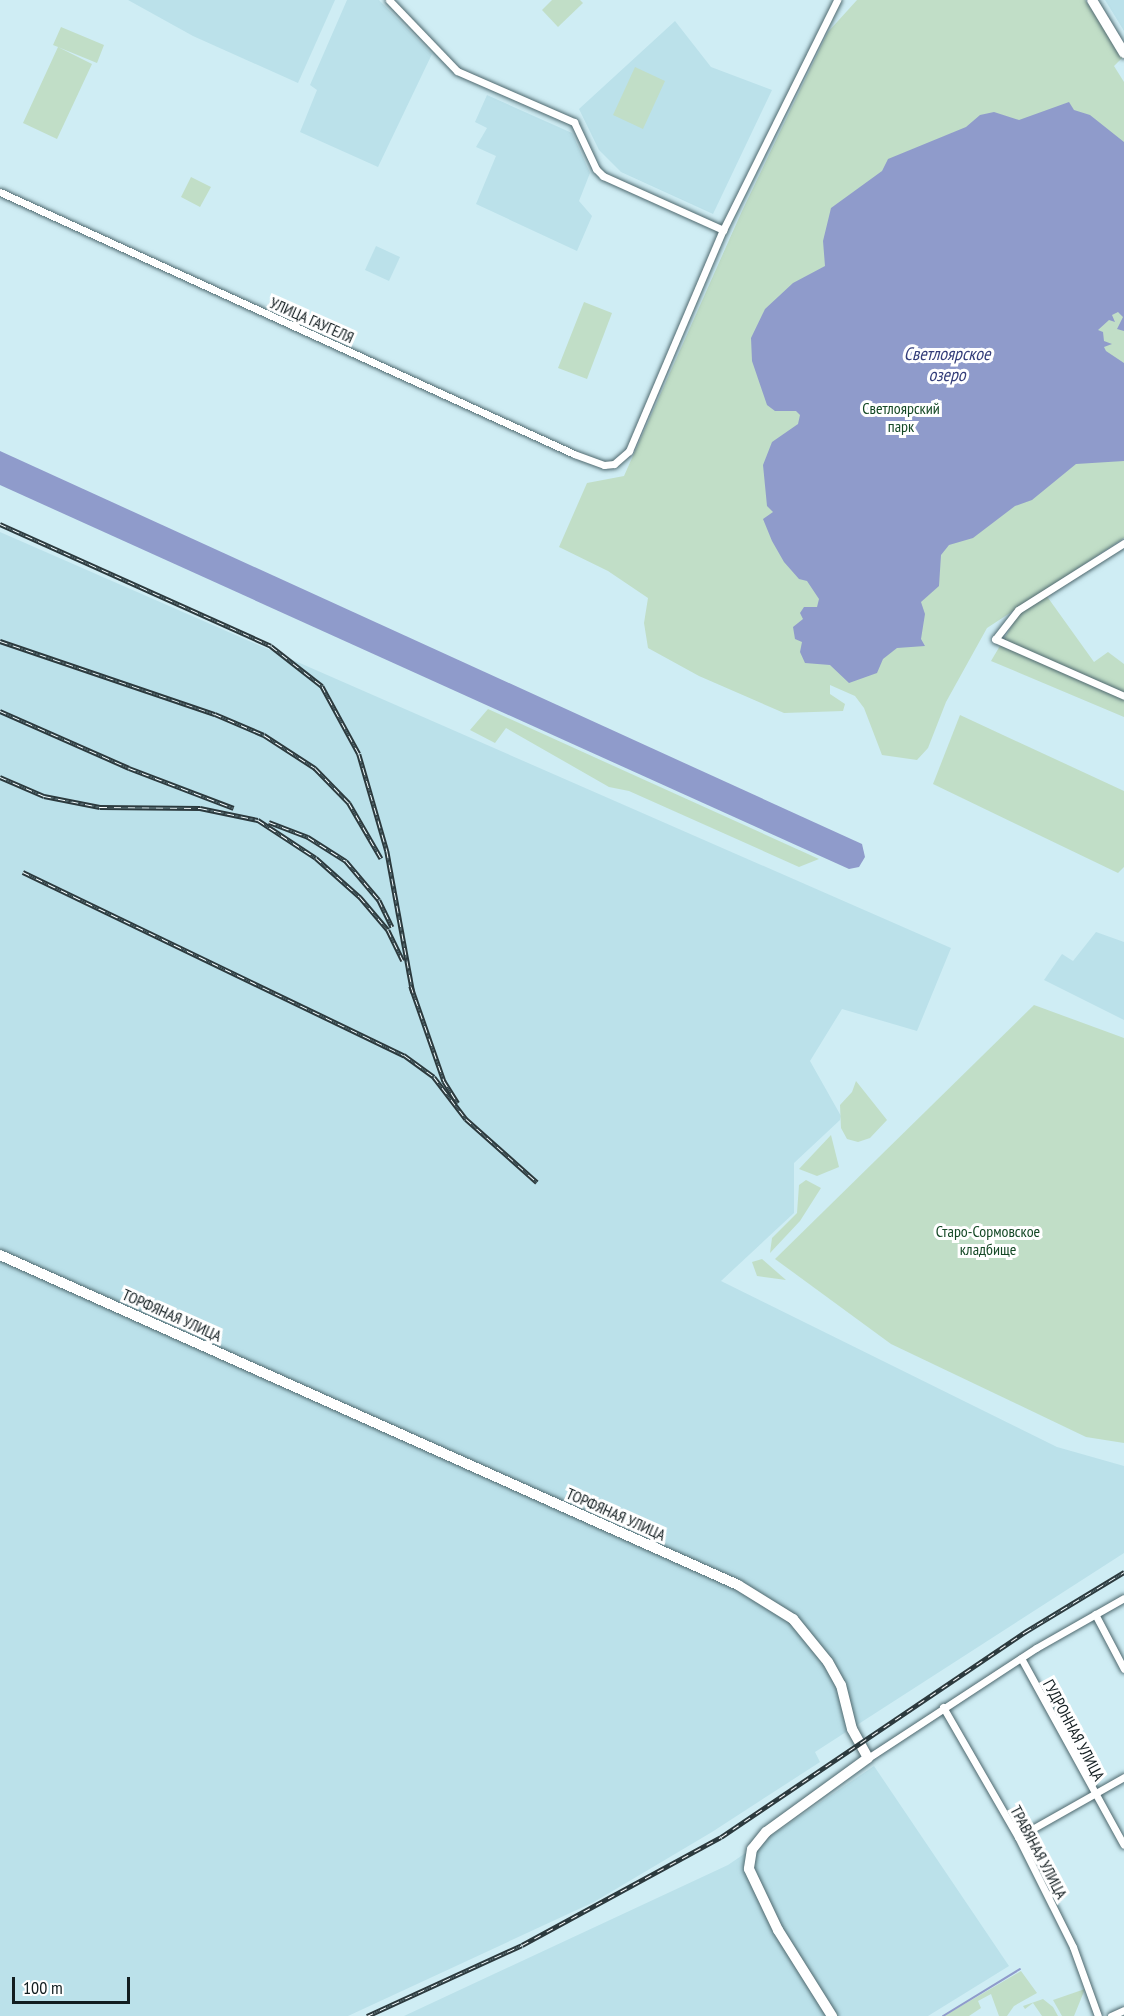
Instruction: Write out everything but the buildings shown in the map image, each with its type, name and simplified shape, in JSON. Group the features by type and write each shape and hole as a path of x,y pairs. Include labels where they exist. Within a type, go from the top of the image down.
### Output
{"street":[{"path":"388,0 457,71 574,122 596,169 603,176 723,230 837,0"},
{"path":"1092,0 1124,53"},
{"name":"УЛИЦА ГАУГЕЛЯ","path":"0,192 581,457 614,464 629,451 723,230"},
{"path":"1124,543 1018,610 995,639 1124,696"},
{"name":"ТОРФЯНАЯ УЛИЦА","path":"0,1255 769,1602 793,1619 828,1662 841,1685 852,1729 868,1758"},
{"path":"832,2016 758,1893 749,1858 757,1841 766,1832 868,1758 943,1707 1020,1658 1124,1598"},
{"path":"1095,1614 1124,1669"},
{"name":"ГУДРОННАЯ УЛИЦА","path":"1020,1658 1093,1794 1124,1845"},
{"name":"ТРАВЯНАЯ УЛИЦА","path":"943,1707 1018,1837 1073,1947 1098,2016"},
{"path":"1018,1837 1124,1777"},
{"path":"1111,2016 1124,2010"}],"shaded area":[{"path":"128,0 335,0 298,83 193,36"},
{"path":"347,0 379,0 432,54 378,167 300,132 317,90 310,85"},
{"path":"1105,0 1124,0 1124,31"},
{"path":"675,21 711,67 772,90 713,214 621,172 599,150 579,109"},
{"path":"487,95 572,133 590,173 579,201 592,216 577,251 476,204 496,156 476,147 487,128 475,122"},
{"path":"376,246 400,257 389,281 365,270"},
{"path":"0,532 951,948 917,1031 842,1009 810,1061 841,1116 840,1120 794,1163 794,1213 721,1281 1057,1447 1124,1466 1124,1553 815,1752 820,1762 712,1832 594,1902 348,2016 0,2016"},
{"path":"1096,932 1124,942 1124,1020 1044,980 1062,954 1073,961"},
{"path":"874,1766 1009,1966 928,2016 404,2016 728,1865"}],"green space":[{"path":"552,0 580,0 583,3 558,27 542,10"},
{"name":"Светлоярский парк","path":"857,0 1085,0 1123,57 1114,66 1124,82 1124,538 987,628 946,702 928,748 917,760 882,755 864,708 855,696 830,685 830,694 845,704 843,711 784,713 699,676 648,648 644,623 648,598 608,571 559,547 587,483 624,476 742,211 828,32"},
{"path":"61,27 104,45 97,63 53,45"},
{"path":"58,47 92,64 57,139 23,123"},
{"path":"635,67 665,81 643,129 613,115"},
{"path":"191,177 211,187 200,207 181,197"},
{"path":"584,302 612,313 587,379 558,368"},
{"path":"1046,595 1094,662 1108,652 1124,664 1124,717 991,661 1020,612"},
{"path":"488,709 819,859 799,867 629,791 609,787 506,728 495,743 470,730"},
{"path":"960,715 1124,791 1124,867 1118,873 933,784"},
{"name":"Старо-Сормовское кладбище","path":"1034,1005 1124,1038 1124,1443 1086,1437 891,1344 775,1259"},
{"path":"856,1081 887,1120 870,1138 858,1142 847,1139 841,1128 840,1105 852,1092"},
{"path":"831,1135 839,1167 817,1176 799,1169"},
{"path":"806,1180 821,1188 800,1221 770,1253 772,1238 797,1213 799,1185"},
{"path":"762,1259 786,1280 757,1276 752,1262"},
{"path":"1021,1971 1037,1993 1014,2006 1007,2016 999,2016 991,1994 978,2001 981,2008 969,2016 944,2016"},
{"path":"1085,1989 1074,2016 1062,2016 1053,2000"},
{"path":"1043,1999 1053,2007 1058,2016 1042,2016 1033,2003 1025,2009 1023,2006"}],"water":[{"name":"Светлоярское озеро","path":"1069,102 1074,110 1090,115 1124,142 1124,331 1117,329 1123,317 1118,312 1112,315 1115,322 1109,320 1098,330 1103,332 1104,341 1112,344 1104,347 1106,351 1124,363 1124,461 1076,464 1032,500 1015,506 973,538 949,545 941,555 939,586 921,602 925,614 921,639 925,646 897,648 883,659 877,673 849,683 830,665 805,663 800,652 802,642 795,639 793,627 803,619 800,613 804,607 817,607 819,599 807,581 799,579 784,562 772,541 763,519 773,512 767,506 763,465 772,442 798,424 800,415 796,411 775,411 767,405 752,361 751,338 765,309 793,283 825,266 823,241 831,208 882,171 888,159 966,127 980,115 994,112 1019,120"},
{"path":"0,451 862,844 865,857 859,867 849,869 0,485"}],"waterway":[{"path":"943,2016 1020,1969"}],"railway":[{"path":"0,524 271,646 322,686 359,754 387,851 413,993"},
{"path":"0,641 215,714 264,735 315,768 349,803 381,858"},
{"path":"0,711 129,768 234,808"},
{"path":"0,777 44,796 100,807 200,808 258,820 316,858 360,897 388,930 403,961"},
{"path":"269,822 308,837 346,861 379,900 392,927"},
{"path":"23,872 404,1055 434,1077 466,1119 537,1182"},
{"path":"411,986 444,1081 458,1103"},
{"path":"367,2016 522,1945 721,1837 1025,1632 1124,1572"}]}
